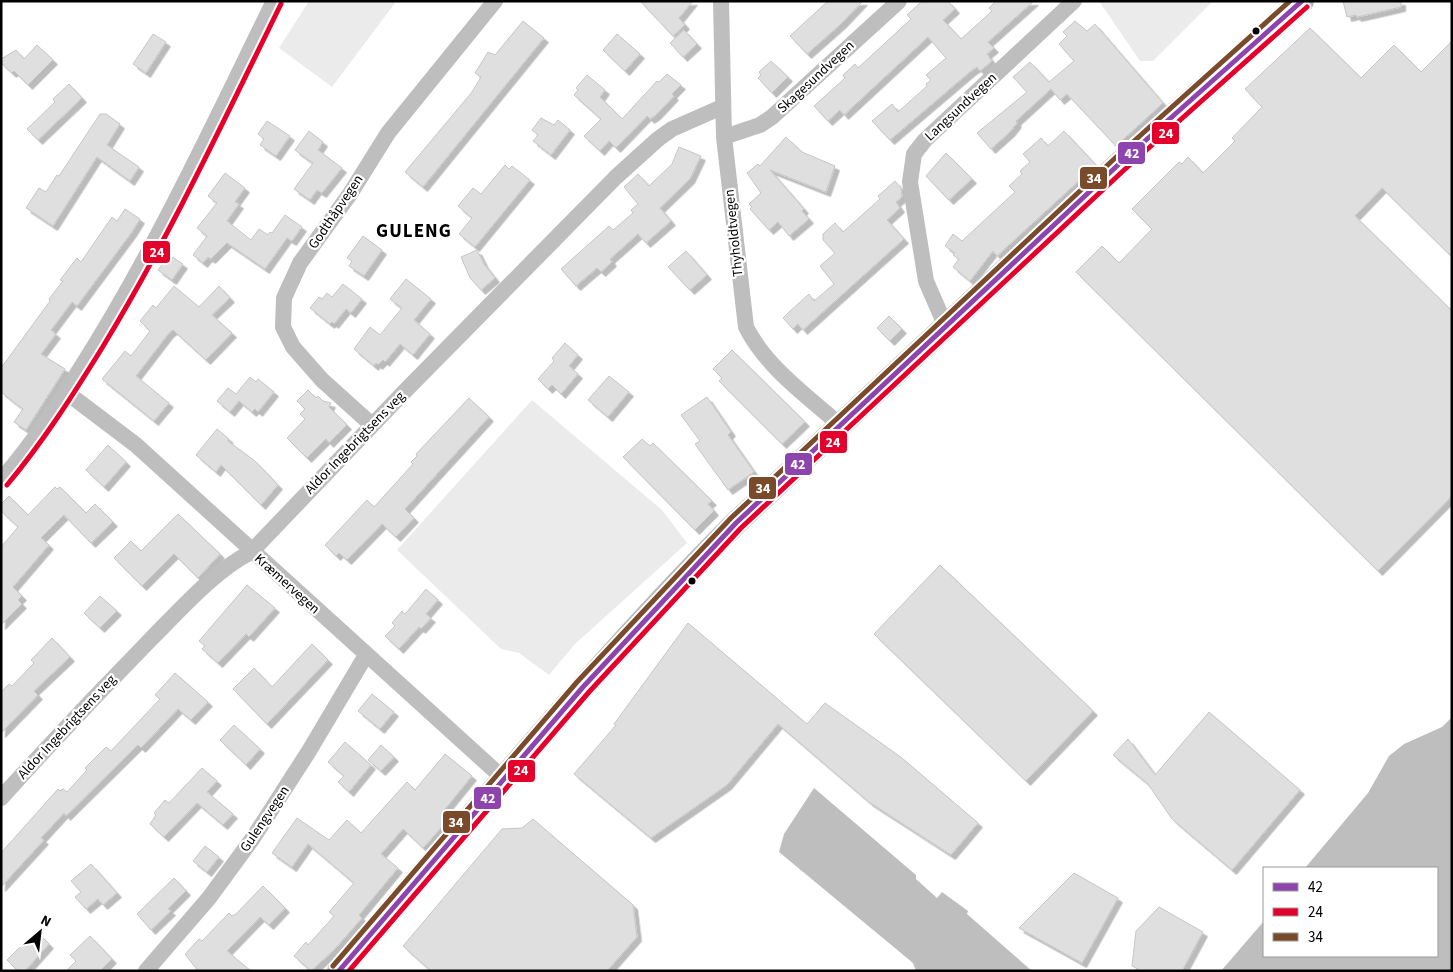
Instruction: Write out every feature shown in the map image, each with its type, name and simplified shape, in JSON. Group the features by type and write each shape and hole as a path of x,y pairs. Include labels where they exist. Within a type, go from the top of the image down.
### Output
{"street":[{"path":"1,480 22,457 66,392 134,282 232,90 274,1"},
{"name":"Godthåpvegen","path":"372,425 322,380 293,347 283,328 284,298 300,263 346,200 388,133 415,97 495,1"},
{"name":"Thyholdtvegen","path":"721,1 724,138 746,327 756,346 789,380 840,425"},
{"name":"Skagesundvegen","path":"724,138 760,124 772,117 899,1"},
{"name":"Langsundvegen","path":"946,327 926,281 910,182 914,154 925,140 1074,1"},
{"path":"339,971 610,657 686,573 840,425 1118,165 1302,1"},
{"name":"Aldor Ingebrigtsens veg","path":"1,798 46,748 185,605 234,561 251,552 542,250 658,139 689,120 722,107"},
{"name":"Kræmervegen","path":"66,392 136,445 251,552 504,779"},
{"name":"Gulengvegen","path":"146,971 209,898 253,838 310,752 366,655"}],"shaded area":[{"path":"309,1 392,1 395,3 332,87 279,48"},
{"path":"1099,1 1213,1 1153,61 1140,61"},
{"path":"532,400 662,510 687,543 575,644 549,675 519,653 501,649 397,550"},
{"path":"1452,717 1452,971 1221,971 1263,922 1263,957 1438,957 1438,867 1306,867 1368,793 1389,756 1404,744 1442,727"},
{"path":"814,788 916,875 916,879 937,898 942,892 968,911 967,914 1032,971 916,971 913,963 779,852 784,834"}],"building":[{"path":"640,1 693,1 679,18 685,25 673,36"},
{"path":"828,1 863,1 841,24 807,54 790,36"},
{"path":"922,1 948,1 955,9 943,20 961,39 992,11 989,8 996,1 1034,1 988,42 994,48 987,54 992,61 980,71 977,67 971,71 890,140 872,121 892,104 898,112 927,86 926,84 931,80 926,75 946,58 928,37 844,115 840,110 828,121 814,106 845,78 843,75 855,64 858,68 911,19 907,15"},
{"path":"1343,1 1401,1 1401,7 1357,17 1356,15 1347,17"},
{"path":"523,21 544,38 423,187 405,172 472,92 481,77 475,73 488,52 495,55"},
{"path":"1075,21 1087,31 1095,24 1163,103 1116,146 1067,94 1060,100 1051,89 1016,121 1017,123 1010,132 991,149 977,133 1027,92 1013,77 1030,62 1049,82 1074,61 1059,44 1067,36 1063,32"},
{"path":"1310,28 1361,78 1394,45 1421,72 1452,41 1452,257 1382,188 1355,216 1452,311 1452,496 1378,571 1076,272 1102,246 1119,263 1152,229 1132,209 1179,162 1182,164 1188,157 1203,173 1235,141 1232,138 1262,107 1245,89"},
{"path":"684,30 697,44 683,57 670,43"},
{"path":"153,34 166,42 146,73 133,64"},
{"path":"617,34 640,54 625,71 603,50"},
{"path":"37,45 53,60 28,85 14,71 12,73 1,63 1,59 16,50 24,59"},
{"path":"771,61 788,77 772,93 758,78 761,75 759,72"},
{"path":"667,74 681,85 672,94 674,96 656,115 650,119 647,116 616,148 609,141 600,151 584,136 601,119 574,95 578,90 576,88 587,75 605,90 600,97 622,119 657,81 659,82"},
{"path":"69,84 82,98 38,140 27,129 55,102 53,99"},
{"path":"100,114 106,114 120,124 107,145 139,167 130,181 97,157 53,226 26,208 39,188 46,192 57,175 59,176"},
{"path":"541,118 554,125 558,120 570,130 551,155 533,141 538,135 532,130"},
{"path":"267,121 290,136 276,156 260,145 264,139 258,134"},
{"path":"309,131 323,142 318,150 342,168 322,193 317,190 310,200 294,189 313,163 295,150"},
{"path":"1064,131 1096,165 997,256 993,251 970,281 953,267 959,259 953,255 955,253 945,246 953,234 962,241 1015,192 1009,186 1022,174 1020,171 1030,162 1023,154 1041,138 1048,146"},
{"path":"786,137 802,152 835,166 826,192 770,170 804,209 802,211 809,219 789,236 778,222 769,230 750,209 752,207 749,204 761,193 747,173 758,164 760,166"},
{"path":"679,147 701,156 690,179 660,208 671,221 646,243 638,234 610,259 612,262 601,272 597,268 576,286 561,269 609,226 613,230 633,213 631,210 638,204 624,187 638,174 649,186 672,164"},
{"path":"946,153 972,179 949,200 926,176"},
{"path":"505,165 509,169 512,166 530,180 475,247 459,234 472,218 458,206 473,188 481,194"},
{"path":"225,173 245,188 235,202 239,204 227,221 251,240 259,229 268,235 270,232 272,233 285,215 302,227 292,241 287,238 265,269 227,243 211,259 208,257 203,263 193,255 207,236 197,228 217,203 208,196"},
{"path":"895,181 901,188 902,197 896,202 900,208 887,220 904,239 803,330 798,324 793,329 783,318 809,294 814,301 834,284 820,266 835,253 823,240 823,234 835,223 843,232 880,199 878,196"},
{"path":"125,209 140,219 77,306 72,302 51,330 56,334 41,354 65,369 26,430 14,422 23,409 1,392 1,368 50,301 49,299 63,281 60,280 77,258 81,262 112,217 117,221"},
{"path":"363,236 382,250 364,276 349,266 352,261 347,258"},
{"path":"477,250 484,264 495,278 481,290 470,278 461,257"},
{"path":"686,251 707,275 690,290 668,267"},
{"path":"169,255 183,264 172,280 158,270"},
{"path":"406,279 431,299 414,320 430,334 413,355 400,344 385,362 383,360 374,366 354,349 370,327 380,335 402,308 390,299"},
{"path":"343,284 362,299 351,313 346,309 334,324 332,322 330,324 310,308 319,297 322,299 327,293 332,297"},
{"path":"174,286 199,307 219,286 230,298 212,315 232,333 206,360 173,330 169,333 136,376 169,403 154,421 102,379 125,351 131,356 150,331 140,321 153,305 156,308"},
{"path":"889,316 902,329 890,341 877,328"},
{"path":"565,343 578,355 569,366 578,374 561,394 552,385 548,389 538,379 554,361 552,358"},
{"path":"732,350 805,422 782,444 719,381 722,378 713,369"},
{"path":"609,376 629,392 608,417 588,400"},
{"path":"250,377 256,382 258,379 274,392 258,412 255,409 252,412 239,401 230,412 217,401 228,388 236,394"},
{"path":"308,390 316,398 318,396 323,401 331,403 329,407 347,425 329,443 326,439 307,458 287,438 305,419 300,414 305,409 297,401"},
{"path":"707,397 731,432 728,435 754,472 728,490 695,444 700,441 681,415"},
{"path":"469,398 489,417 405,509 414,518 396,537 382,524 347,560 339,553 336,556 325,545 367,500 374,507 413,464 411,462 417,456 416,454"},
{"path":"217,429 229,439 228,441 255,461 278,485 261,505 221,465 216,472 196,455"},
{"path":"642,439 650,446 653,443 712,501 708,504 714,511 695,530 623,457"},
{"path":"108,445 126,462 104,487 86,470"},
{"path":"55,487 57,489 60,487 86,513 95,504 113,522 91,543 64,515 41,538 49,545 13,587 22,596 18,600 22,604 1,625 1,547 18,527 1,511 1,504 9,496 28,515"},
{"path":"178,514 220,554 198,578 174,554 142,586 114,558 131,541 141,551"},
{"path":"940,565 1093,711 1026,781 874,634"},
{"path":"247,585 275,608 249,637 246,634 218,663 202,649 205,646 199,641"},
{"path":"426,589 438,600 426,614 431,618 421,629 419,627 399,649 385,636 395,626 392,623 402,611 405,614"},
{"path":"100,596 117,611 100,628 84,613"},
{"path":"688,623 807,724 825,703 902,758 978,823 951,855 869,802 778,724 727,785 651,838 574,774 616,725 614,724"},
{"path":"52,638 70,657 34,691 38,695 1,733 1,692 9,684 12,686 34,663 31,660"},
{"path":"312,644 328,660 267,724 233,689 254,668 272,687"},
{"path":"175,673 208,702 191,720 178,709 141,748 138,745 66,816 64,813 41,838 44,840 1,887 1,853 58,789 60,791 63,789 67,792 87,770 85,768 106,747 111,751 160,699 155,695"},
{"path":"372,694 394,712 380,729 358,711"},
{"path":"1209,712 1300,790 1232,870 1172,819 1148,784 1113,755 1128,739 1155,775"},
{"path":"234,725 260,749 246,765 220,740"},
{"path":"345,742 371,765 349,792 338,782 344,776 328,762"},
{"path":"381,745 394,757 381,771 368,760"},
{"path":"445,754 472,776 441,814 447,821 423,848 403,829 381,854 398,868 359,915 362,918 334,950 311,971 294,956 306,942 308,945 334,916 329,912 354,883 308,844 292,867 272,853 297,818 329,840 347,820 361,833 407,782 415,790"},
{"path":"202,768 217,781 207,792 233,814 223,825 197,803 164,837 150,824 156,815 154,813 165,800 169,803"},
{"path":"533,819 633,905 637,937 607,971 431,971 403,946 502,829 522,828"},
{"path":"205,846 219,857 207,872 193,861"},
{"path":"91,864 117,893 103,905 98,899 86,909 75,897 81,892 71,881"},
{"path":"1074,873 1118,898 1082,963 1019,928"},
{"path":"174,878 186,891 168,909 171,911 151,930 137,914"},
{"path":"263,886 285,908 269,925 260,917 227,951 251,971 198,971 185,954 199,939 202,941 229,913 232,916 236,914"},
{"path":"1159,907 1203,932 1182,971 1142,971 1132,966 1136,931"},
{"path":"36,931 49,944 25,971 18,971 7,960"},
{"path":"90,936 112,959 100,971 66,971 76,961 70,955"}],"transit line":[{"name":"34","path":"333,966 577,682 731,518 1113,160 1290,1"},
{"name":"42","path":"339,971 583,687 736,523 1118,165 1302,1"},
{"name":"24","path":"7,485 57,418 127,306 195,178 281,4"},
{"name":"24","path":"349,971 589,692 741,528 1123,171 1307,7"}],"district":[{"name":"GULENG","path":"414,231"}]}
